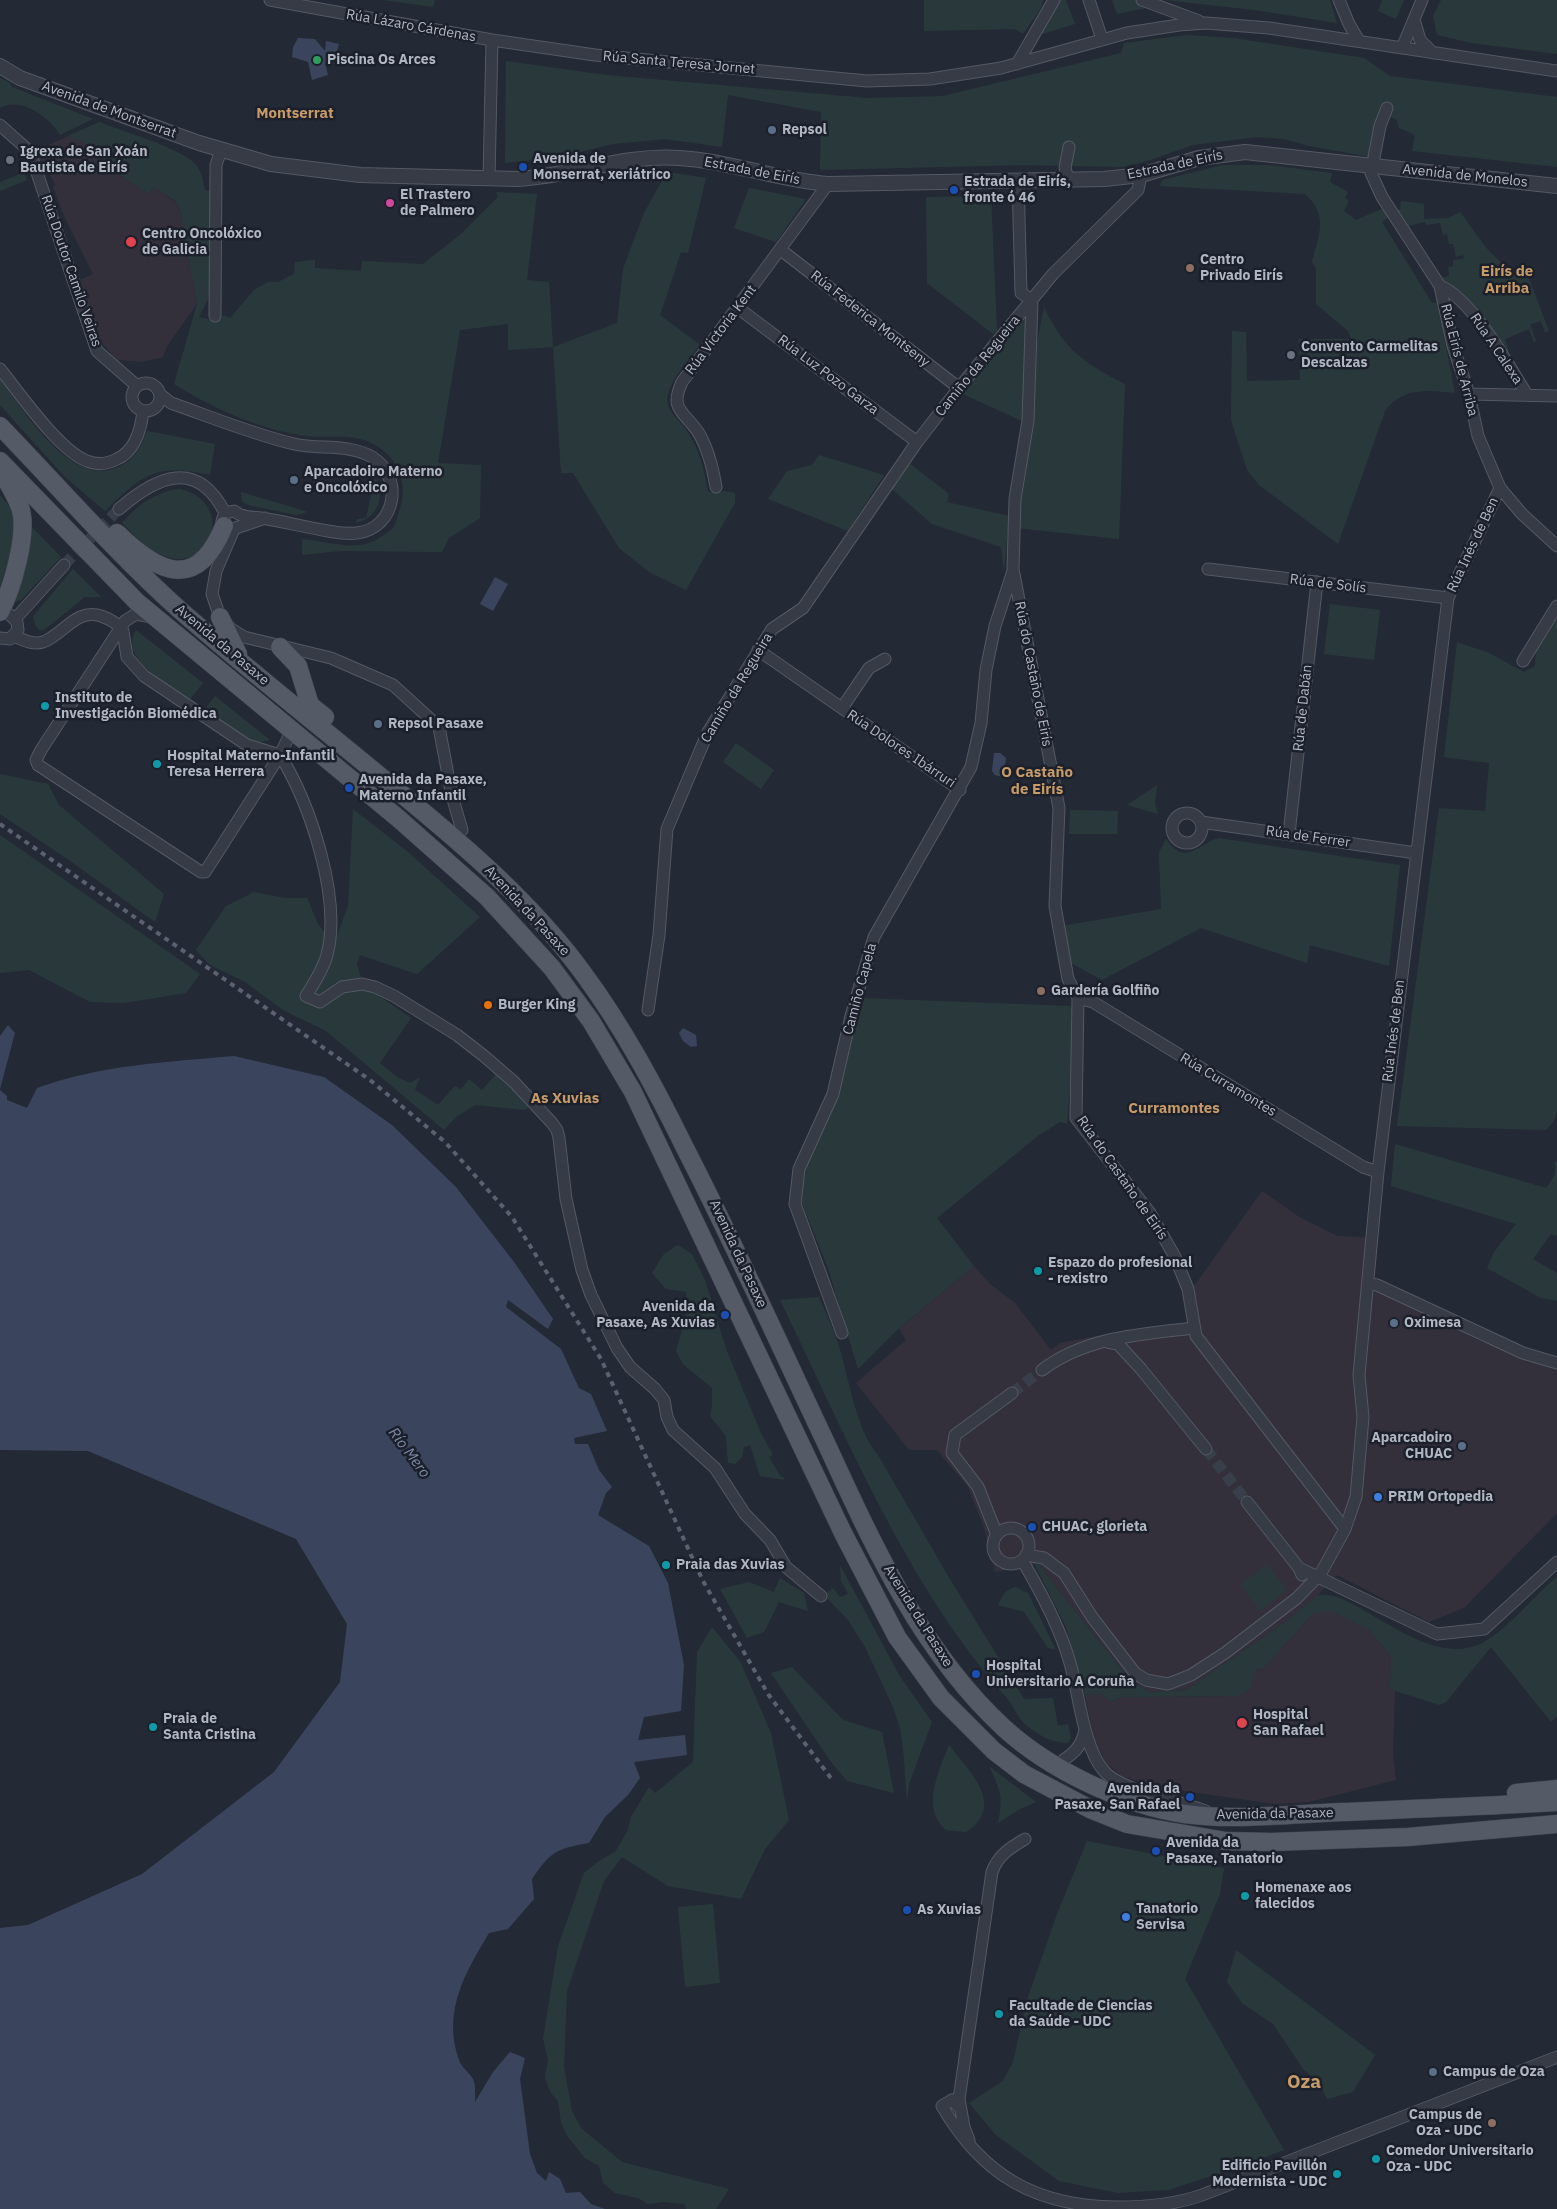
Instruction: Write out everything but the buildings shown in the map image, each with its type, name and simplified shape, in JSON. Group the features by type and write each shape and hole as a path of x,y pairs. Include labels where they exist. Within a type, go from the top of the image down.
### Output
{"main road":[{"name":"Avenida da Pasaxe","path":"0,426 134,568 242,662 460,842 510,889 581,970 616,1021 669,1115 729,1233 859,1513 915,1617 954,1672 1007,1731 1086,1783 1147,1806 1186,1814 1217,1815 1466,1808 1557,1802"},
{"name":"Avenida da Pasaxe","path":"0,461 137,602 399,819 487,897 531,942 591,1021 638,1101 843,1533 897,1637 941,1698 967,1726 1024,1774 1092,1810 1127,1824 1226,1841 1272,1842 1408,1836 1557,1824"},
{"path":"0,468 21,508 22,524 18,562 5,615"},
{"path":"48,475 140,554 164,568 186,569 207,558 232,522"},
{"path":"220,617 236,636 242,662"},
{"path":"210,635 236,636"},
{"path":"280,647 298,666 310,705 462,830 527,891 593,970 644,1049 665,1089 669,1115"},
{"path":"1466,1808 1504,1794 1557,1789"},
{"path":"1408,1836 1557,1834"}],"street":[{"name":"Rúa Lázaro Cárdenas","path":"270,0 492,40"},
{"path":"1017,64 1054,0"},
{"path":"1089,0 1102,38"},
{"path":"1142,0 1206,23 1270,28 1557,71"},
{"path":"1339,0 1349,24 1359,41"},
{"path":"1402,48 1422,0"},
{"path":"1414,19 1420,40 1434,54"},
{"name":"Rúa Santa Teresa Jornet","path":"492,40 641,60 867,81 930,79 1017,64 1102,38 1152,28 1206,23"},
{"path":"489,179 492,40"},
{"name":"Avenida de Montserrat","path":"0,66 20,78 221,150 271,164 360,175 489,179"},
{"path":"1372,166 1380,126 1386,108"},
{"name":"Rúa Doutor Camilo Veiras","path":"0,125 27,149 32,158 97,351 137,386"},
{"path":"1068,179 1066,168 1069,147"},
{"path":"215,316 216,165 221,150"},
{"name":"Estrada de Eirís","path":"489,179 542,178 629,160 679,158 737,167 795,180 828,184 1104,178 1141,175 1199,158 1245,152 1372,166"},
{"name":"Avenida de Monelos","path":"1372,166 1557,186"},
{"name":"Rúa Eirís de Arriba","path":"1372,166 1371,173 1382,197 1440,286 1453,346 1469,394 1478,436 1500,488 1522,514 1557,546"},
{"name":"Camiño da Regueira","path":"648,1010 659,935 667,829 676,803 708,732 772,628 803,608 917,442 959,388 1053,274 1138,190 1141,175"},
{"path":"1018,180 1021,293 1032,300"},
{"name":"Rúa Victoria Kent","path":"716,487 708,454 698,432 678,406 676,395 682,382 828,184"},
{"name":"Rúa Federica Montseny","path":"780,250 959,388"},
{"name":"Rúa A Calexa","path":"1440,286 1452,290 1462,300 1504,358 1527,395"},
{"name":"Rúa do Castaño de Eirís","path":"1032,300 1028,420 1014,499 1013,569 1059,808 1055,906 1068,979 1078,998 1076,1118 1150,1213 1175,1257 1188,1289 1196,1336 1345,1529"},
{"name":"Rúa Luz Pozo Garza","path":"738,308 917,442"},
{"path":"0,369 53,433 77,456 97,464 110,462 123,456 134,445 142,426 144,411"},
{"path":"119,509 149,486 170,478 181,477 198,482 213,493 232,522 265,518 358,533 379,523 386,515 392,503 393,488 390,476 381,464 360,452 346,448 310,448 261,435 171,403 161,395 152,383 145,382 137,386 133,391 132,401 136,407 144,411 157,408 161,395"},
{"name":"Rúa A Calexa","path":"1469,394 1557,396"},
{"name":"Rúa Inés de Ben","path":"1024,1558 1044,1558 1064,1573 1092,1617 1135,1673 1146,1680 1168,1684 1191,1675 1225,1652 1308,1588 1317,1578 1345,1529 1356,1497 1363,1417 1359,1375 1378,1172 1448,598 1500,488"},
{"name":"Avenida da Pasaxe","path":"220,617 212,594 216,571 232,522"},
{"path":"0,638 6,639 14,636 18,630 5,615 64,565"},
{"name":"Camiño Capela","path":"842,1333 795,1204 799,1169 833,1094 874,937 960,790 971,767 981,723 986,670 995,626 1013,569"},
{"name":"Rúa de Solís","path":"1208,569 1448,598"},
{"name":"Rúa de Dabán","path":"1289,834 1317,582"},
{"path":"1523,661 1557,606"},
{"path":"14,636 30,643 43,642 82,616 92,613 112,621 123,631 127,657 144,676 247,745 280,755 295,782 314,834 328,879 330,895 327,954 320,974 306,996 320,1002 342,987 362,984 375,986 457,1035 514,1082 552,1123 557,1130 559,1138 566,1199 584,1276 617,1348 630,1368 655,1389 664,1400 667,1417 674,1430 715,1468 745,1514 770,1540 786,1567 821,1596"},
{"name":"Avenida da Pasaxe","path":"120,628 128,618 136,614 157,618"},
{"path":"120,628 36,760 38,764 202,872 205,872 280,755 292,730"},
{"name":"Avenida da Pasaxe","path":"236,636 331,658 393,684 439,726 452,796 462,830"},
{"name":"Rúa Dolores Ibárruri","path":"758,650 960,790"},
{"name":"Rúa Dolores Ibárruri","path":"842,708 870,668 885,659"},
{"name":"Rúa de Ferrer","path":"1201,822 1416,853"},
{"name":"Rúa Curramontes","path":"1078,998 1093,1002 1363,1167 1378,1172"},
{"path":"1368,1284 1377,1285 1523,1353 1557,1363"},
{"path":"1042,1370 1072,1350 1104,1341 1194,1328"},
{"path":"1104,1341 1118,1344 1141,1369 1206,1449"},
{"path":"997,1536 978,1487 952,1453 954,1435 1012,1393"},
{"path":"1247,1502 1299,1568 1308,1588"},
{"path":"1024,1558 1009,1563 998,1557 994,1548 997,1536 1005,1529 1020,1530 1028,1538 1029,1544 1024,1558 1070,1662 1085,1729 1096,1758 1104,1772 1142,1792 1185,1803 1217,1815"},
{"path":"1299,1568 1437,1634 1484,1629 1557,1562"},
{"path":"1056,1765 1072,1756 1082,1742 1085,1729"},
{"path":"974,2151 964,2127 959,2099 992,1872 1003,1854 1025,1839"},
{"path":"960,2108 952,2100 942,2106 955,2128 974,2151 1008,2180 1046,2197 1092,2207 1135,2207 1180,2203 1557,2057"}],"shaded area":[{"path":"383,0 435,0 433,7"},
{"path":"924,0 1043,0 1041,8 1023,34 1015,29 924,31"},
{"path":"1059,0 1066,0 1075,24 1039,35 1054,11"},
{"path":"1112,0 1135,0 1146,8 1117,14"},
{"path":"1165,0 1330,0 1337,23 1254,10"},
{"path":"1382,0 1404,0 1396,19 1378,11"},
{"path":"1441,0 1557,0 1557,54 1472,43 1437,35 1433,16"},
{"path":"1187,35 1233,38 1364,58 1390,76 1557,97 1557,167 1412,151 1415,135 1399,128 1397,120 1390,117 1385,129 1381,156 1371,157 1309,146 1284,139 1257,137 1193,145 1144,162 1121,167 1024,165 820,170 821,112 728,95 722,147 665,139 613,144 558,157 505,163 506,61 606,75 867,98 943,96 1121,53 1124,43"},
{"path":"0,78 9,82 12,87 93,119 60,135 49,121 34,110 17,105 8,105 0,108"},
{"path":"99,122 175,151 193,162 200,171 205,190 210,191 211,293 199,317 216,321 224,315 230,318 254,290 268,282 278,282 294,274 295,262 315,260 315,268 361,271 362,261 423,264 461,234 498,197 496,192 537,194 527,280 549,282 553,347 508,350 508,324 460,330 438,463 481,465 480,518 449,538 442,552 340,551 302,555 302,539 342,545 362,545 379,538 390,530 395,523 402,501 402,480 398,470 386,453 367,441 350,437 300,435 283,432 234,416 174,384 197,304 180,210 175,201 154,187 148,194 104,164 84,142 68,136"},
{"name":"Centro Oncolóxico de Galicia","path":"68,136 84,142 104,164 148,194 154,187 175,202 180,211 197,304 167,346 163,357 142,362 117,360 101,342 80,280 93,274 64,216 53,187 55,184 50,175 39,166 38,156 47,146"},
{"path":"1223,165 1268,165 1332,173 1330,182 1348,192 1345,198 1349,201 1344,211 1356,220 1384,208 1390,216 1382,222 1432,303 1437,302 1455,393 1426,391 1408,394 1392,403 1385,411 1338,544 1259,485 1247,470 1231,420 1232,331 1246,332 1247,381 1300,380 1299,339 1351,339 1348,331 1316,304 1316,268 1312,262 1319,234 1320,218 1312,202 1305,194 1160,186 1162,180"},
{"path":"22,166 27,180 0,191 0,182 20,174 18,168"},
{"path":"667,172 706,178 688,253 681,252 660,315 700,345 670,387 667,399 671,412 684,427 697,450 703,466 708,492 725,491 735,493 735,503 686,590 649,572 619,548 573,473 561,473 553,347 617,323 623,269 644,213"},
{"path":"749,188 806,199 776,242 734,228"},
{"path":"991,196 997,331 993,334 927,283 926,197"},
{"path":"1401,201 1424,204 1424,219 1448,218 1460,212 1496,258 1505,265 1528,276 1549,331 1545,333 1541,321 1530,324 1536,341 1534,342 1529,329 1505,339 1509,351 1505,353 1469,302 1451,285 1440,278 1449,276 1448,267 1453,266 1453,260 1464,259 1463,255 1456,257 1453,244 1449,244 1447,234 1443,235 1440,223 1426,225 1425,222 1408,226 1398,210 1400,209"},
{"path":"1044,307 1059,334 1077,354 1098,369 1125,384 1119,539 1017,528 1034,412 1037,343"},
{"path":"1025,319 1028,321 1024,422 963,394"},
{"path":"0,380 49,441 64,455 79,465 96,470 113,469 120,466 135,454 142,444 147,431 215,444 210,475 176,470 163,471 141,480 105,511 64,476 0,405"},
{"path":"819,455 884,475 848,531 768,499 787,471 812,465"},
{"path":"909,463 949,494 947,502 1009,516 1004,573 1001,547 932,524 892,489"},
{"path":"375,477 380,492 378,505 370,516 364,520 356,523 357,519 366,518"},
{"path":"180,489 198,497 208,508 212,521 211,534 205,546 194,555 181,559 164,556 152,550 122,523 134,510 148,500 171,490"},
{"path":"241,492 308,512 296,515 248,505 242,501"},
{"path":"0,495 14,512 14,544 0,587"},
{"path":"31,526 61,557 21,600 11,603"},
{"path":"73,569 101,597 85,597 44,630 39,630 35,625 33,616"},
{"path":"1330,604 1380,610 1374,660 1324,654"},
{"path":"1557,618 1557,1111 1554,1121 1546,1130 1397,1126 1439,808 1485,811 1489,763 1444,757 1457,642 1489,653 1524,672 1535,666 1536,648"},
{"path":"136,630 203,683 190,699 159,678 140,661 134,651 132,641"},
{"path":"215,696 270,740 255,743 248,740 205,709"},
{"path":"736,743 774,770 761,789 723,762"},
{"path":"0,774 48,784 59,805 164,894 155,922 66,858 0,814"},
{"path":"1157,785 1155,803 1158,814 1127,805"},
{"path":"353,809 408,852 480,917 417,974 360,955 357,963 362,984 411,1018 380,1063 397,1077 410,1083 420,1077 415,1090 438,1105 455,1086 461,1089 469,1079 482,1090 496,1074 530,1106 525,1110 475,1105 456,1117 444,1130 326,1031 283,1010 245,982 210,965 196,950 226,906 254,892 284,898 307,898 318,924 334,944 348,906"},
{"path":"1070,810 1118,811 1117,834 1069,834"},
{"path":"0,835 200,974 186,993 124,1003 90,1002 29,970 0,973"},
{"path":"1218,838 1400,865 1389,966 1310,945 1307,963 1201,928 1102,980 1067,961 1062,926 1161,909 1159,852 1166,839 1179,852 1185,853 1191,852"},
{"path":"861,998 1071,1006 1071,1071 1067,1124 1060,1122 1039,1135 937,1218 974,1266 896,1331 858,1369 828,1268 800,1198 808,1162 839,1096"},
{"path":"1395,1144 1546,1188 1554,1175 1554,1161 1557,1162 1557,1236 1551,1234 1533,1259 1557,1273 1557,1301 1541,1298 1487,1268 1494,1252 1516,1224 1391,1186"},
{"path":"1262,1191 1301,1218 1337,1236 1372,1238 1368,1284 1386,1296 1483,1342 1522,1358 1557,1368 1557,1513 1464,1608 1429,1622 1337,1575 1318,1595 1284,1623 1186,1690 1149,1692 1129,1679 1038,1564 995,1572 983,1525 968,1487 937,1450 909,1450 856,1383 906,1340 899,1329 974,1266 990,1284 1015,1303 1051,1350 1060,1343 1123,1331 1198,1321 1192,1289"},
{"path":"678,1245 692,1254 705,1280 726,1349 761,1433 773,1455 769,1457 781,1477 785,1480 760,1476 750,1445 744,1447 742,1457 735,1464 728,1463 726,1436 710,1416 712,1388 683,1364 676,1351 686,1316 686,1292 666,1289 652,1273 664,1254"},
{"path":"819,1297 836,1337 858,1417 870,1445 878,1455 948,1576 1024,1699 1053,1698 1058,1726 1068,1724 1071,1739 1067,1743 1045,1738 1023,1722 938,1608 908,1558 854,1455 780,1300"},
{"path":"1038,1564 1129,1679 1149,1692 1186,1690 1284,1623 1318,1595 1337,1597 1408,1635 1427,1643 1445,1648 1464,1649 1482,1643 1492,1637 1557,1577 1557,1716 1551,1722 1491,1647 1446,1702 1440,1705 1395,1691 1390,1688 1391,1656 1369,1630 1331,1611 1314,1613 1263,1668 1256,1669 1250,1689 1237,1696 1122,1697 1111,1702 1101,1694 1085,1695 1066,1627 1035,1565"},
{"path":"1267,1564 1287,1590 1260,1611 1240,1585"},
{"path":"840,1565 899,1675 932,1722 909,1784 907,1802 903,1748 900,1728 893,1707 865,1647 848,1620 824,1595 833,1588 840,1597 848,1594 841,1581"},
{"path":"780,1578 804,1593 808,1611 779,1602 764,1632 747,1638 720,1589 749,1582 774,1592"},
{"path":"1015,1587 1028,1593 1056,1650 1048,1648 1024,1612 998,1605 1004,1594"},
{"name":"Hospital San Rafael","path":"1323,1610 1331,1611 1369,1630 1391,1656 1390,1688 1395,1691 1393,1755 1396,1780 1309,1802 1275,1804 1162,1788 1122,1776 1107,1764 1094,1740 1085,1695 1101,1694 1111,1702 1122,1697 1237,1696 1256,1669 1263,1668 1314,1613"},
{"path":"712,1627 740,1661 771,1733 789,1820 765,1849 741,1899 668,1886 622,1857 604,1881 567,1991 564,2067 572,2111 582,2129 622,2162 729,2189 716,2209 686,2209 685,2204 663,2202 648,2204 638,2198 615,2193 603,2183 599,2166 585,2158 568,2137 561,2123 558,2101 551,2093 545,2078 548,2059 543,2039 558,1946 584,1873 599,1861 615,1852 628,1830 631,1817 649,1787 655,1793 693,1762 697,1652"},
{"path":"792,1667 843,1720 882,1732 894,1793 847,1781 831,1762 771,1673"},
{"path":"949,1745 974,1777 984,1800 983,1811 978,1822 966,1832 946,1830 938,1821 934,1811 934,1789"},
{"path":"989,1766 1036,1802 1018,1810 998,1823 1001,1806 1000,1793"},
{"path":"1087,1841 1224,1868 1220,1894 1185,1979 1284,2150 1168,2190 1118,2193 1059,2181 996,2135 969,2103 1003,2081 1013,2062 1027,2000 1057,1914"},
{"path":"713,1904 720,1983 685,1987 678,1907"},
{"path":"1236,1950 1375,2055 1353,2092 1327,2099 1319,2083 1304,2070 1273,2024 1242,2003 1227,1982"}],"water":[{"name":"Piscina Os Arces","path":"298,38 315,39 325,51 326,41 339,44 334,63 325,63 328,75 312,80 308,62 292,57 293,47"},
{"path":"495,577 508,584 493,611 480,604"},
{"path":"994,753 1000,753 1006,758 1003,777 995,775 992,771"},
{"path":"8,1025 15,1033 0,1089 0,1036"},
{"path":"683,1028 696,1035 697,1046 691,1047 683,1041 679,1033"},
{"name":"Río Mero","path":"234,1056 324,1077 392,1125 456,1187 514,1262 553,1319 548,1329 508,1300 506,1307 561,1349 579,1388 591,1394 607,1431 574,1438 575,1444 588,1444 599,1470 612,1487 606,1493 598,1515 649,1546 668,1583 684,1665 681,1711 644,1717 638,1740 685,1735 687,1755 634,1762 640,1778 628,1795 605,1817 589,1843 561,1850 544,1862 532,1879 534,1899 508,1929 489,1933 472,1963 464,1978 459,1994 453,2026 454,2042 460,2063 474,2081 475,2102 493,2072 510,2052 525,2058 520,2079 530,2154 537,2173 546,2181 549,2172 560,2179 566,2193 580,2192 591,2204 605,2209 0,2209 0,1928 28,1925 142,1874 274,1772 340,1682 347,1624 296,1539 88,1451 0,1450 0,1090 7,1096 7,1100 27,1108 37,1088 61,1080 110,1069"}],"tunnel":[{"path":"64,565 119,509"},
{"path":"1012,1393 1042,1370"},
{"path":"1206,1449 1247,1502"}],"railway":[{"path":"0,824 370,1080 445,1142 512,1217 601,1359 703,1581 768,1694 833,1781"}],"place":[{"name":"Piscina Os Arces","path":"317,60"},
{"name":"Repsol","path":"772,130"},
{"name":"Igrexa de San Xoán Bautista de Eirís","path":"10,160"},
{"name":"Avenida de Monserrat, xeriátrico","path":"523,167"},
{"name":"Estrada de Eirís, fronte ó 46","path":"954,190"},
{"name":"El Trastero de Palmero","path":"390,203"},
{"name":"Centro Oncolóxico de Galicia","path":"131,242"},
{"name":"Centro Privado Eirís","path":"1190,268"},
{"name":"Convento Carmelitas Descalzas","path":"1291,355"},
{"name":"Aparcadoiro Materno e Oncolóxico","path":"294,480"},
{"name":"Instituto de Investigación Biomédica","path":"45,706"},
{"name":"Repsol Pasaxe","path":"378,724"},
{"name":"Hospital Materno-Infantil Teresa Herrera","path":"157,764"},
{"name":"Avenida da Pasaxe, Materno Infantil","path":"349,788"},
{"name":"Gardería Golfiño","path":"1041,991"},
{"name":"Burger King","path":"488,1005"},
{"name":"Espazo do profesional - rexistro","path":"1038,1271"},
{"name":"Avenida da Pasaxe, As Xuvias","path":"725,1315"},
{"name":"Oximesa","path":"1394,1323"},
{"name":"Aparcadoiro CHUAC","path":"1462,1446"},
{"name":"PRIM Ortopedia","path":"1378,1497"},
{"name":"CHUAC, glorieta","path":"1032,1527"},
{"name":"Praia das Xuvias","path":"666,1565"},
{"name":"Hospital Universitario A Coruña","path":"976,1674"},
{"name":"Hospital San Rafael","path":"1242,1723"},
{"name":"Praia de Santa Cristina","path":"153,1727"},
{"name":"Avenida da Pasaxe, San Rafael","path":"1190,1797"},
{"name":"Avenida da Pasaxe, Tanatorio","path":"1156,1851"},
{"name":"Homenaxe aos falecidos","path":"1245,1896"},
{"name":"As Xuvias","path":"907,1910"},
{"name":"Tanatorio Servisa","path":"1126,1917"},
{"name":"Facultade de Ciencias da Saúde - UDC","path":"999,2014"},
{"name":"Campus de Oza","path":"1433,2072"},
{"name":"Campus de Oza - UDC","path":"1492,2123"},
{"name":"Comedor Universitario Oza - UDC","path":"1376,2159"},
{"name":"Edificio Pavillón Modernista - UDC","path":"1337,2174"}],"district":[{"name":"Montserrat","path":"295,114"},
{"name":"Eirís de Arriba","path":"1507,280"},
{"name":"O Castaño de Eirís","path":"1037,782"},
{"name":"As Xuvias","path":"565,1099"},
{"name":"Curramontes","path":"1174,1109"},
{"name":"Oza","path":"1304,2083"}]}
